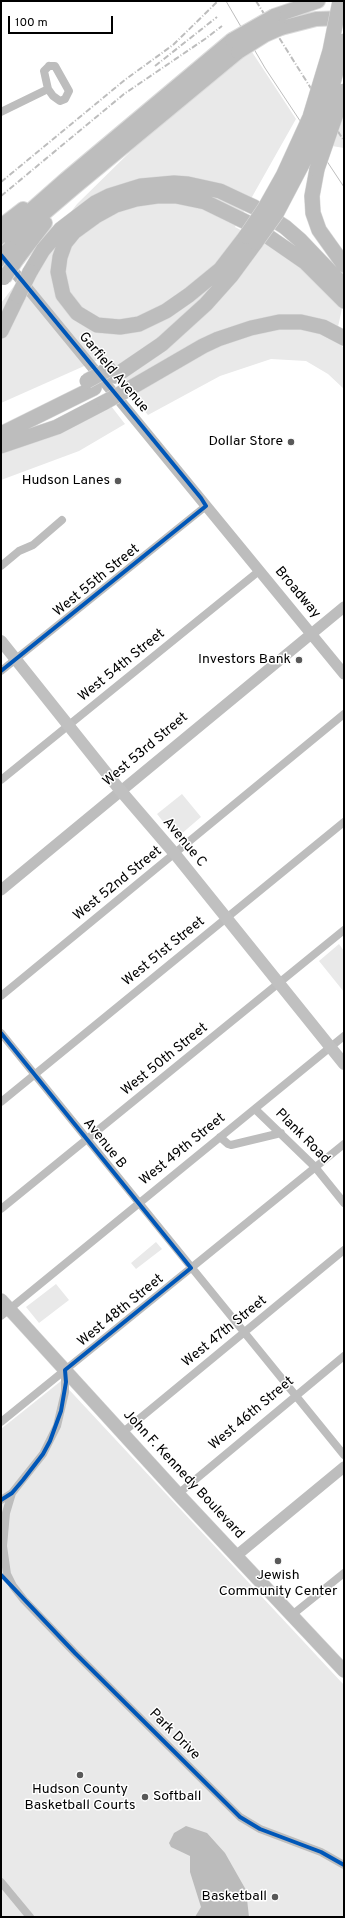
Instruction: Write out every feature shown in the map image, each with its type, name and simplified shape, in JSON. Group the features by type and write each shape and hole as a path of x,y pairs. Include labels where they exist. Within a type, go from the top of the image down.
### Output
{"highway":[{"path":"2,280 5,246 152,107 178,85 235,46 265,35 277,22 300,7 318,1"},
{"path":"1,434 162,344 195,314 231,276 251,239 265,208 283,176 310,117 330,51 340,1"},
{"path":"300,7 343,1"},
{"path":"277,22 341,18"},
{"path":"112,372 178,318 279,207 308,153 332,87 344,41"},
{"path":"5,246 36,233 70,183 203,81 235,46"},
{"path":"344,92 312,187 312,209 319,230 344,265"},
{"path":"1,331 30,272 43,250 62,228 95,203 110,196 135,188 174,183 220,191 254,207 280,223 300,240 344,286"},
{"path":"222,268 189,296 166,311 139,324 120,327 97,325 77,313 63,295 58,272 60,257 65,243 74,232 96,216 116,205 136,199 157,196 176,196 195,199 215,206 250,224 305,262 344,301"},
{"path":"1,446 56,427 127,390 203,346 218,339 251,328 279,322 301,322 323,327 344,338"},
{"path":"1,423 90,385"}],"main road":[{"name":"Avenue C","path":"1,641 68,726 175,854 344,1064"},
{"name":"John F. Kennedy Boulevard","path":"4,1308 65,1370 178,1494 344,1670"}],"street":[{"path":"1,112 48,89"},
{"name":"Garfield Avenue","path":"5,246 142,426 227,532"},
{"name":"West 55th Street","path":"1,671 206,506"},
{"path":"1,566 20,551 33,545 62,520"},
{"name":"Broadway","path":"227,532 344,674"},
{"name":"West 54th Street","path":"1,780 259,571"},
{"name":"West 53rd Street","path":"1,890 120,790 344,607"},
{"name":"West 52nd Street","path":"1,996 344,714"},
{"name":"West 51st Street","path":"1,1102 344,822"},
{"name":"West 50th Street","path":"1,1209 344,930"},
{"name":"Avenue B","path":"1,1033 138,1204 344,1455"},
{"name":"West 49th Street","path":"4,1308 138,1204 344,1036"},
{"name":"Plank Road","path":"255,1109 315,1167 344,1203"},
{"path":"220,1136 231,1145 280,1133"},
{"name":"West 48th Street","path":"1,1422 344,1144"},
{"name":"West 47th Street","path":"122,1433 344,1250"},
{"name":"West 46th Street","path":"178,1494 344,1356"},
{"name":"Park Drive","path":"65,1370 65,1392 55,1431 43,1454 12,1493 6,1513 3,1536 5,1560 7,1574 13,1586 41,1619 240,1817 260,1829 321,1852 344,1865"},
{"path":"236,1556 344,1467"},
{"path":"1,1500 12,1493"},
{"path":"292,1616 344,1573"},
{"path":"1,1575 13,1586"},
{"path":"1,1882 30,1917"}],"shaded area":[{"path":"252,52 296,119 235,227 272,247 305,270 343,304 336,336 344,349 344,389 328,374 306,361 271,359 220,376 148,415 100,359 1,403 1,303 77,204 194,89"},
{"path":"344,112 344,148 326,145"},
{"path":"111,406 125,424 79,451 1,480 1,454 70,428"},
{"path":"182,794 201,817 180,835 173,834 157,814"},
{"path":"339,944 344,951 344,992 319,961"},
{"path":"156,1242 162,1249 136,1269 131,1263"},
{"path":"56,1284 69,1300 39,1323 26,1307"},
{"path":"61,1381 344,1685 344,1917 1,1917 1,1429"},
{"path":"186,1826 207,1833 225,1853 246,1890 249,1917 195,1917 201,1907 190,1872 190,1856 171,1847 169,1843 174,1833"}],"tram line":[{"path":"226,1 265,68 344,187"}],"railway":[{"path":"1,182 126,79 173,45 218,1"},
{"path":"256,1 344,141"},
{"path":"155,66 217,17"},
{"path":"1,196 124,94 222,26"}],"cycle path":[{"path":"1,255 206,506 1,671"},
{"path":"1,1033 191,1268 65,1370 66,1382 61,1411 50,1441 43,1454 23,1480 12,1493 1,1500"},
{"path":"1,1575 75,1653 240,1817 260,1829 321,1852 344,1865"}],"place":[{"name":"Dollar Store","path":"291,442"},
{"name":"Hudson Lanes","path":"118,481"},
{"name":"Investors Bank","path":"299,660"},
{"name":"Jewish Community Center","path":"278,1561"},
{"name":"Hudson County Basketball Courts","path":"80,1775"},
{"name":"Softball","path":"145,1797"},
{"name":"Basketball","path":"275,1897"}]}
